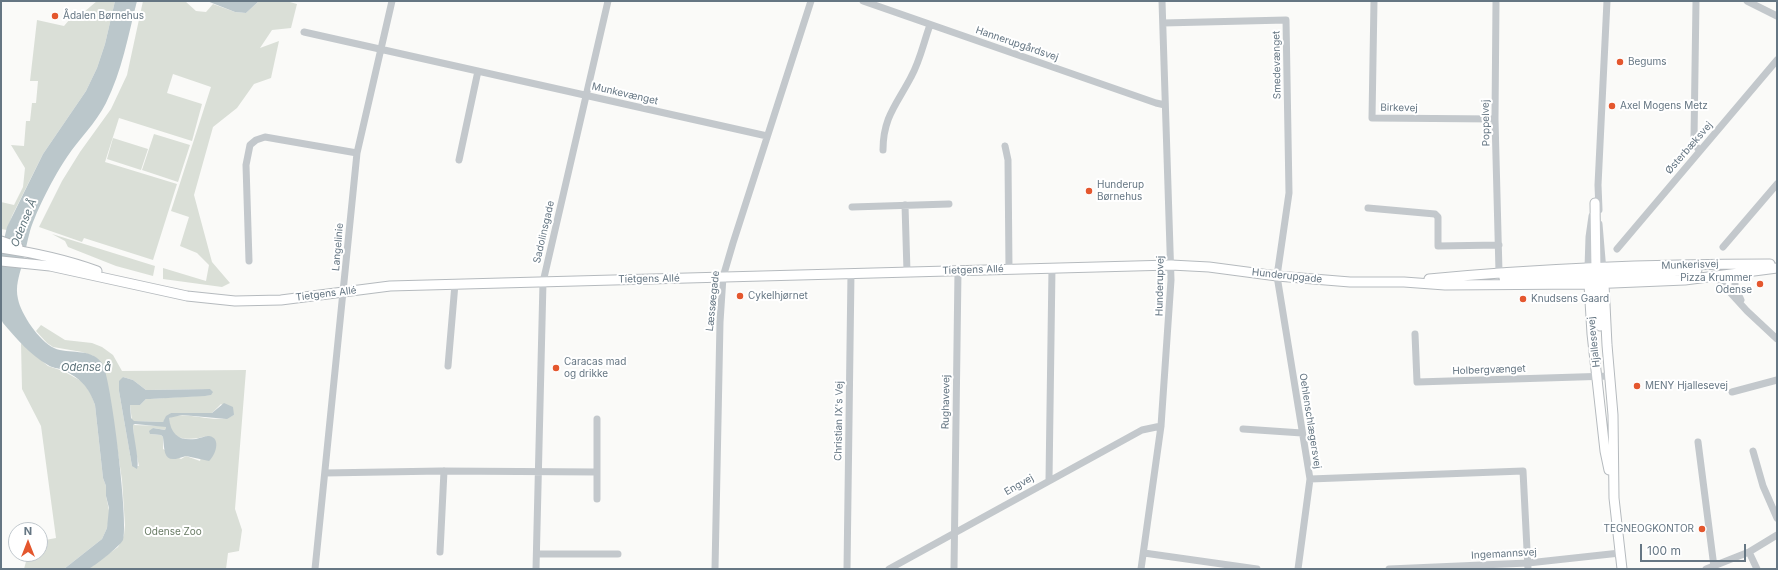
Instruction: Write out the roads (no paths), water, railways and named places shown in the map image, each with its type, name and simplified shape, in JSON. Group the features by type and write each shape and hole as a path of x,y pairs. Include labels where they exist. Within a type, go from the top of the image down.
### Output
{"main road":[{"path":"1595,203 1596,276"},
{"path":"1,241 33,252"},
{"name":"Tietgens Allé","path":"1,248 33,252 64,259 130,283"},
{"path":"1,255 22,256 33,252"},
{"name":"Tietgens Allé","path":"1,261 31,263 187,296 234,300 281,300 390,286 1171,265"},
{"name":"Munkerisvej","path":"1596,276 1713,264 1777,264"},
{"name":"Hunderupgade","path":"1171,265 1209,267 1277,276 1350,282 1404,282 1445,285 1492,285 1502,278 1596,276"},
{"name":"Munkerisvej","path":"1596,276 1684,280 1777,268"},
{"name":"Hunderupgade","path":"1404,282 1499,272 1596,276"},
{"name":"Hjallesevej","path":"1596,276 1609,372 1613,416 1612,462 1614,498 1622,569"},
{"name":"Hjallesevej","path":"1596,276 1597,377 1605,451 1614,498"}],"street":[{"name":"Langelinie","path":"315,569 357,153 392,1"},
{"name":"Sadolinsgade","path":"536,569 543,282 608,1"},
{"name":"Læssøegade","path":"715,569 720,322 724,277 733,243 811,1"},
{"name":"Hannerupgårdsvej","path":"863,1 1165,105"},
{"name":"Hunderupvej","path":"1141,569 1161,426 1171,265 1162,1"},
{"name":"Birkevej","path":"1374,1 1372,118 1495,120"},
{"name":"Poppelvej","path":"1496,1 1495,120 1499,272"},
{"name":"Hjallesevej","path":"1596,276 1598,186 1607,1"},
{"path":"1696,1 1694,138 1695,146 1700,151"},
{"path":"1747,1 1777,16"},
{"name":"Smedevænget","path":"1163,23 1286,20 1288,161"},
{"path":"883,150 883,133 888,116 912,75 930,24"},
{"name":"Munkevænget","path":"304,32 767,136"},
{"name":"Østerbæksvej","path":"1617,249 1777,60"},
{"path":"459,160 478,72"},
{"path":"249,261 246,165 250,146 253,142 265,137 357,153"},
{"path":"1006,146 1008,160 1009,269"},
{"name":"Oehlenschlægersvej","path":"1288,161 1289,193 1277,276 1310,478 1298,569"},
{"path":"1723,247 1777,184"},
{"name":"Hjallesevej","path":"1595,203 1598,186"},
{"path":"852,207 949,204"},
{"path":"905,205 907,272"},
{"path":"1368,208 1435,214 1438,217 1438,246 1499,245"},
{"path":"1049,480 1052,268"},
{"name":"Rughavevej","path":"954,569 958,271"},
{"name":"Christian IX's Vej","path":"847,569 851,273"},
{"path":"1735,274 1734,281 1736,291 1747,311"},
{"path":"1716,277 1747,311 1777,339"},
{"path":"448,366 455,284"},
{"name":"Holbergvænget","path":"1415,334 1417,382 1597,377 1609,372"},
{"path":"1732,392 1777,380"},
{"path":"597,419 597,499"},
{"name":"Engvej","path":"889,569 1142,430 1161,426"},
{"path":"1243,429 1302,433"},
{"path":"1698,442 1714,567"},
{"path":"1753,451 1770,506 1777,518"},
{"path":"440,552 444,471"},
{"path":"325,473 444,471 538,473 597,472"},
{"path":"1310,478 1523,471 1528,566"},
{"path":"1706,569 1749,552 1777,535"},
{"path":"1749,552 1757,569"},
{"path":"1144,553 1257,569"},
{"name":"Ingemannsvej","path":"1389,569 1528,566 1620,553"},
{"path":"537,554 618,554"}],"water":[{"name":"Odense å","path":"115,1 137,1 124,53 112,91 102,110 67,157 41,203 30,231 17,286 17,295 23,312 42,340 60,350 85,353 97,358 102,363 106,373 110,394 124,508 123,540 107,556 88,569 64,569 102,539 107,528 109,508 106,496 106,486 103,478 95,405 87,388 79,380 63,370 50,366 41,361 24,346 3,323 1,319 1,252 7,227 43,154 86,91 97,68 105,44"},
{"path":"207,1 259,1 246,13 235,12"},
{"path":"123,377 133,380 146,390 210,389 213,392 211,395 205,396 146,399 140,405 130,405 131,418 134,421 163,422 166,416 171,413 212,413 224,403 233,407 234,415 227,419 182,415 169,418 174,433 181,438 196,439 207,436 213,437 216,447 211,459 209,461 186,456 170,459 165,453 163,437 161,435 150,434 149,431 153,428 165,430 166,427 135,424 133,425 138,466 137,469 132,466 119,391 119,381"}],"place":[{"name":"Ådalen Børnehus","path":"55,16"},
{"name":"Begums","path":"1620,62"},
{"name":"Axel Mogens Metz","path":"1612,106"},
{"name":"Hunderup Børnehus","path":"1089,191"},
{"name":"Pizza Krummer Odense","path":"1760,284"},
{"name":"Cykelhjørnet","path":"740,296"},
{"name":"Knudsens Gaard","path":"1523,299"},
{"name":"Caracas mad og drikke","path":"556,368"},
{"name":"MENY Hjallesevej","path":"1637,386"},
{"name":"TEGNEOGKONTOR","path":"1702,529"}],"water label":[{"name":"Odense Å","path":"24,223"}],"park label":[{"name":"Odense Zoo","path":"173,532"}]}
